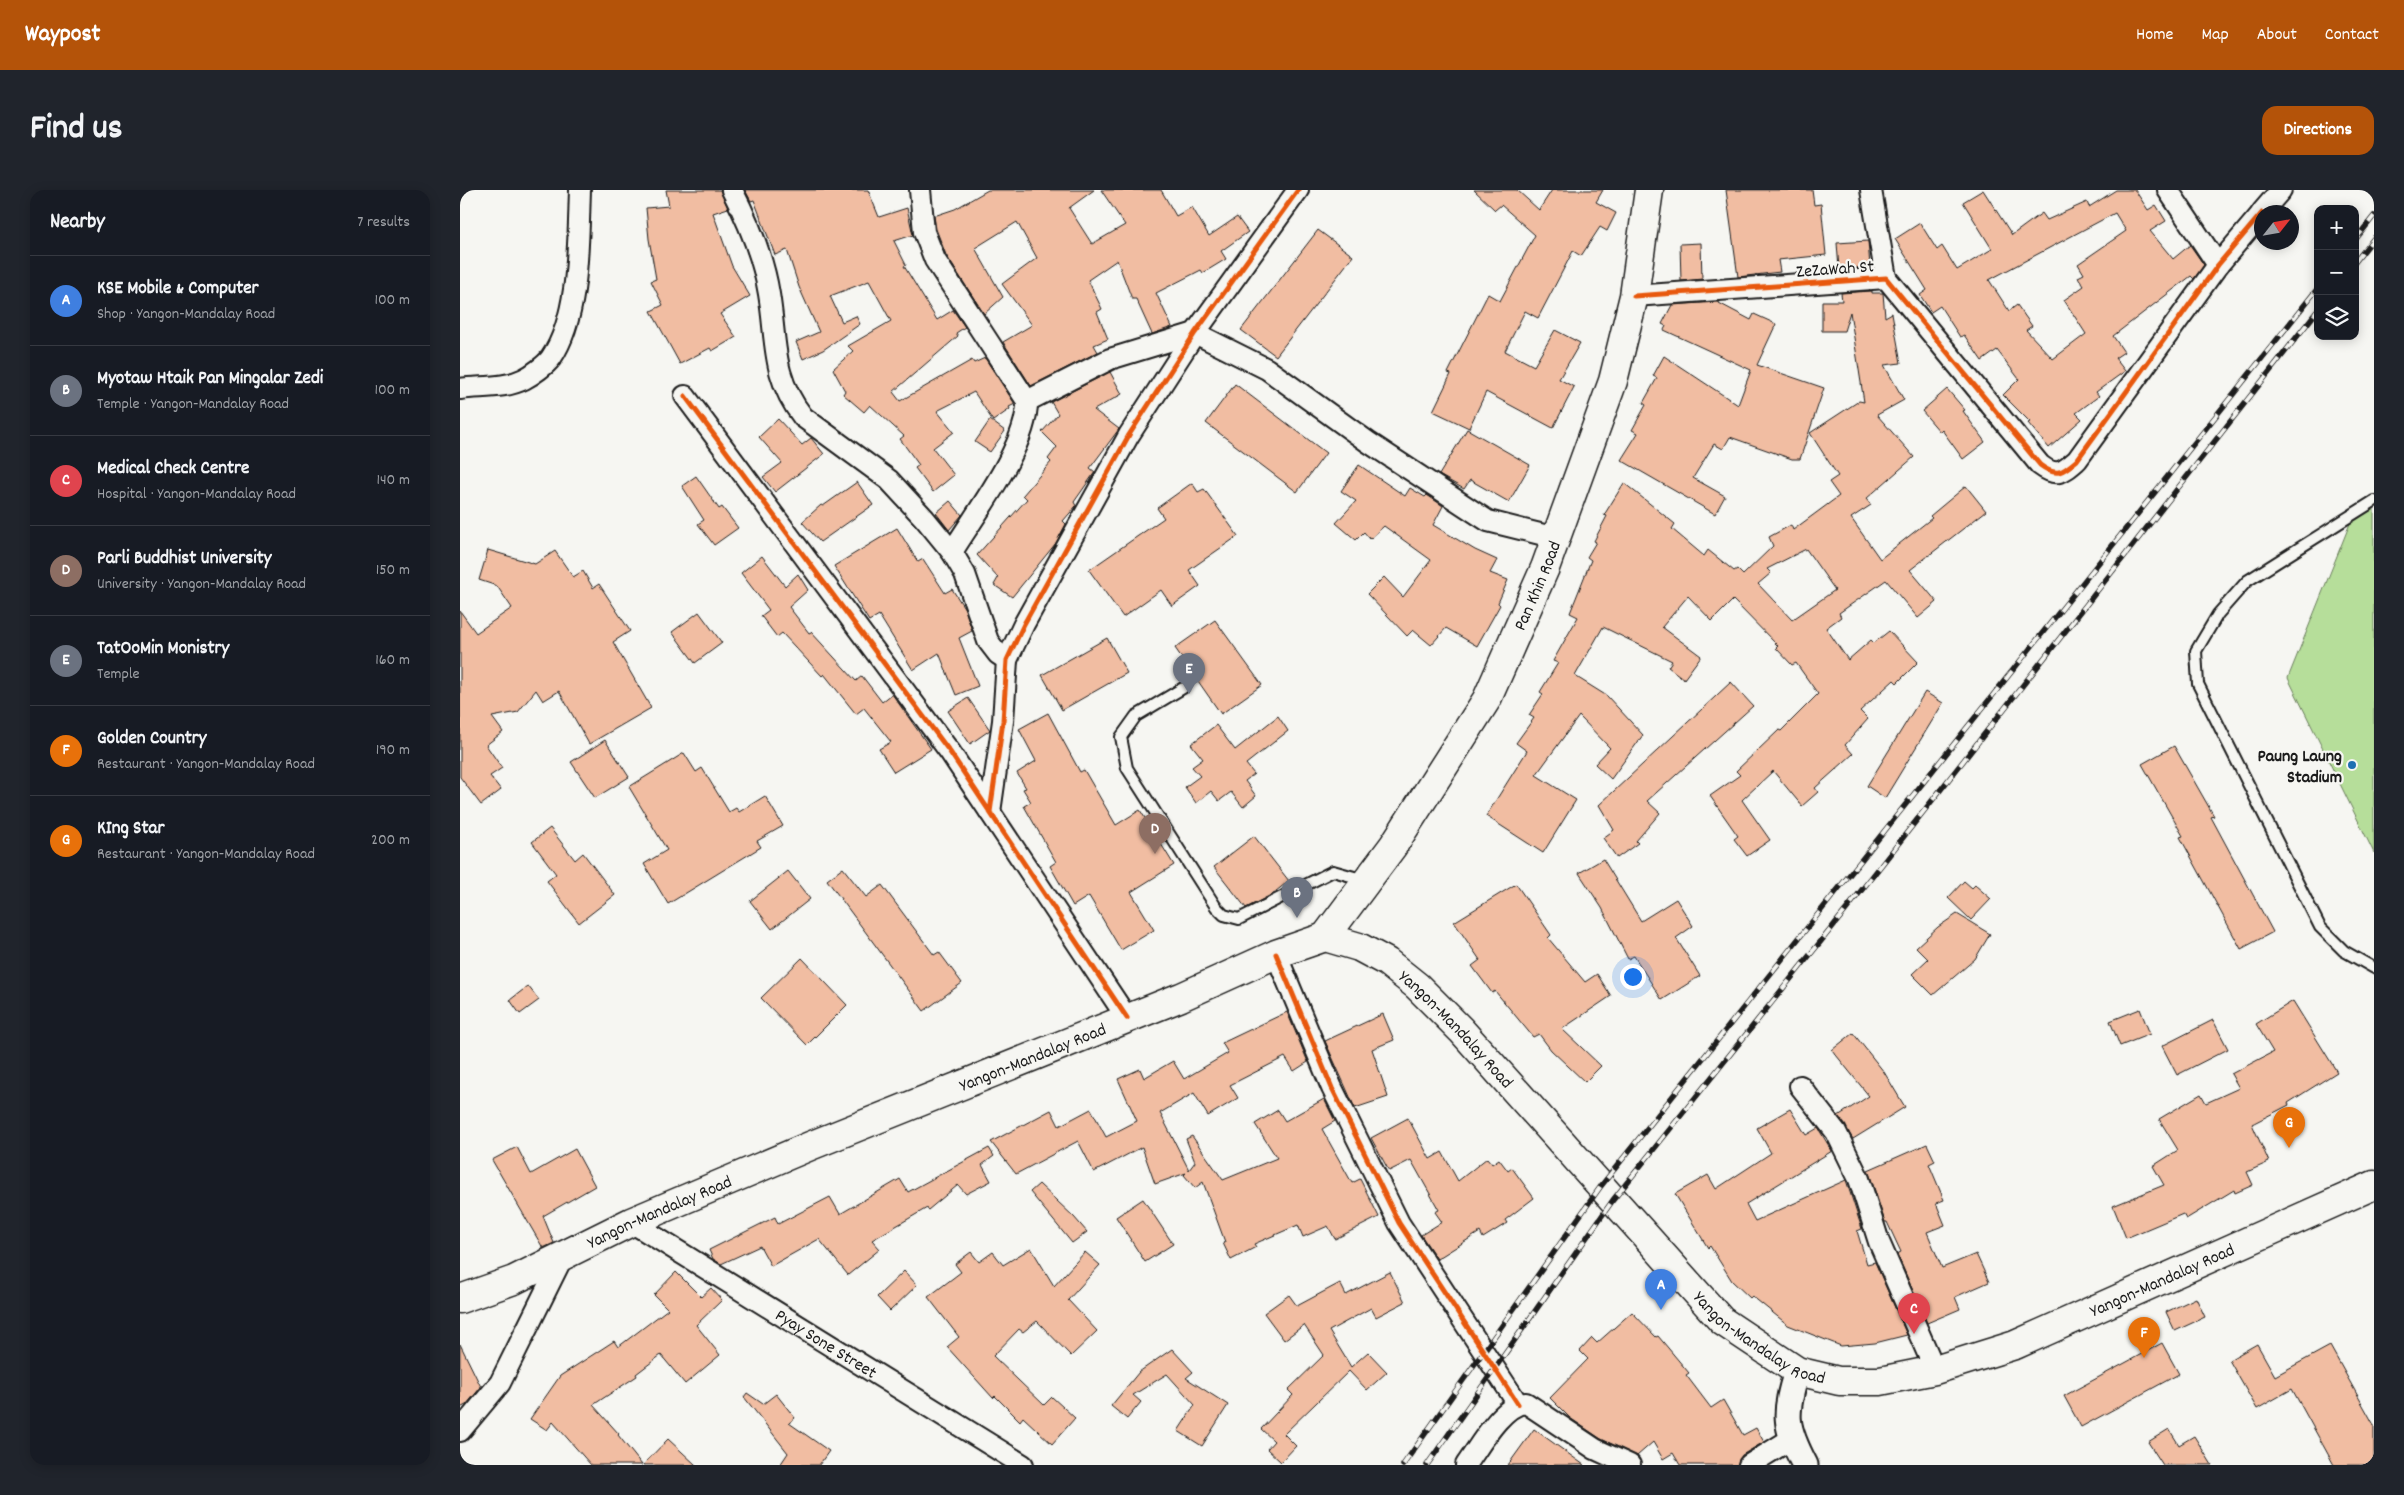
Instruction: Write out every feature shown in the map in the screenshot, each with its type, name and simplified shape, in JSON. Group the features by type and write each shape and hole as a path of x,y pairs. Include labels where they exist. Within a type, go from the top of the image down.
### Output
{"main road":[{"name":"Pan Khin Road","path":"1325,937 1368,882 1487,699 1546,568 1613,381 1634,296 1649,190"},
{"name":"Yangon-Mandalay Road","path":"460,1299 514,1280 631,1222 810,1146 1181,997 1276,954 1325,937 1359,947 1388,962 1417,986 1461,1030 1722,1321 1797,1371 1839,1381 1880,1381 1935,1370 2015,1345 2374,1185"}],"street":[{"path":"460,389 501,386 524,379 550,360 564,333 576,276 580,190"},
{"path":"732,190 753,231 769,293 777,362 783,384 793,404 803,417 889,480 952,552 965,574 988,641 998,654 1007,660"},
{"path":"920,190 924,232 935,260 1027,401 1024,423 1012,455 952,552"},
{"path":"990,812 1003,721 1007,660 1024,624 1129,435 1195,333 1298,190"},
{"path":"1871,190 1886,278"},
{"path":"2168,190 2218,265 2254,222"},
{"path":"2269,205 2281,190"},
{"name":"ZeZaWah St","path":"1634,296 1886,278 2040,465 2050,473 2059,472 2077,460 2218,265"},
{"path":"1027,401 1110,359 1195,333 1267,369 1368,442 1488,521 1556,538"},
{"path":"685,396 950,752 1127,1018"},
{"path":"1276,954 1332,1088 1399,1223 1518,1404"},
{"path":"1800,1086 1824,1114 1844,1147 1859,1179 1879,1242 1935,1370"},
{"name":"Pyay Sone Street","path":"631,1222 1023,1465"},
{"path":"460,1431 500,1383 563,1256"},
{"path":"1797,1371 1789,1399 1787,1420 1791,1439 1805,1465"},
{"path":"1466,1465 1504,1414 1518,1404 1526,1403 1595,1449 1630,1465"},
{"path":"1749,1465 1791,1439"}],"lane":[{"path":"2374,502 2247,581 2218,614 2196,652 2198,684 2320,927 2344,951 2374,968"},
{"path":"1183,688 1136,716 1121,736 1127,768 1216,907 1224,915 1239,919 1333,871 1368,882"}],"green space":[{"name":"Paung Laung Stadium","path":"2374,507 2374,853 2288,678 2351,521"}],"building":[{"path":"666,190 720,190 728,208 713,213 732,266 750,296 720,314 736,337 712,351 710,348 680,364 651,311 663,305 651,281 656,279 646,208 669,206"},
{"path":"745,190 868,190 879,217 907,208 913,235 894,241 906,265 904,266 937,320 953,310 965,327 956,333 958,336 893,392 900,401 972,360 974,363 985,358 1015,404 993,421 974,392 937,411 954,432 933,448 954,475 933,492 915,468 919,465 900,439 904,436 870,405 864,412 843,394 845,391 833,369 853,351 848,346 891,321 869,281 830,296 842,322 856,316 860,324 823,350 803,359 796,342 819,332 799,287 787,250 775,255 754,200 751,201"},
{"path":"988,190 1094,190 1069,208 1092,244 1125,225 1101,190 1161,190 1176,216 1192,207 1209,236 1237,217 1248,232 1221,251 1226,259 1203,273 1201,270 1156,293 1172,327 1152,334 1136,299 1132,299 1117,260 1088,280 1102,309 1097,312 1108,339 1094,345 1098,352 1031,386 1003,342 1032,325 1002,284 1037,258 1017,222 975,248 1003,297 984,314 946,255 936,229 934,216 955,209"},
{"path":"1474,190 1517,190 1539,210 1552,190 1603,190 1596,202 1616,213 1607,231 1600,227 1581,256 1573,251 1538,318 1525,311 1505,351 1534,366 1555,330 1580,343 1559,379 1574,387 1553,428 1486,392 1469,428 1433,411 1451,374 1448,373 1488,294 1500,301 1535,235 1501,205 1495,210"},
{"path":"1726,190 1812,190 1814,205 1821,204 1826,255 1778,260 1780,272 1738,277"},
{"path":"1983,190 2012,235 2042,213 2047,220 2087,202 2089,207 2116,190 2135,190 2148,210 2156,205 2166,221 2150,231 2173,259 2190,245 2204,265 2194,279 2191,276 2113,336 2124,352 2115,358 2125,371 2096,392 2099,396 2076,413 2082,419 2049,448 2028,423 2030,422 2003,395 2019,379 1997,350 1982,361 1964,335 1960,337 1940,306 1931,312 1920,295 1927,290 1895,239 1920,223 1937,250 1942,246 1957,270 1992,249 1963,202","holes":["2115,213 2126,231 2078,264 2084,274 2078,277 2084,286 2064,300 2086,334 2053,359 2026,330 2032,326 2017,305 2009,311 1989,280"]},
{"path":"1318,230 1353,256 1276,356 1241,330"},
{"path":"1868,241 1870,267 1839,269 1837,243"},
{"path":"1701,243 1702,279 1681,281 1680,244"},
{"path":"1872,291 1872,293 1883,293 1885,317 1892,313 1901,363 1884,365 1904,400 1877,415 1914,457 1866,499 1871,505 1851,518 1880,559 1932,518 1930,516 1966,486 1986,511 1910,570 1937,602 1918,618 1886,580 1839,613 1841,617 1826,628 1848,660 1871,640 1874,643 1889,631 1918,662 1897,683 1894,680 1860,711 1868,719 1845,745 1853,754 1815,788 1818,792 1802,806 1773,771 1742,800 1770,840 1747,856 1734,839 1738,836 1710,796 1740,775 1736,771 1779,730 1781,731 1818,694 1796,663 1792,665 1776,648 1778,646 1733,600 1712,621 1688,596 1662,627 1701,656 1684,679 1668,667 1672,661 1603,627 1575,676 1607,696 1643,735 1611,779 1595,764 1610,748 1579,716 1536,775 1576,800 1543,853 1486,816 1527,751 1516,743 1534,718 1529,715 1543,694 1540,692 1558,663 1553,661 1578,617 1570,613 1591,560 1587,557 1596,542 1594,541 1607,516 1604,515 1624,483 1675,524 1672,529 1704,556 1708,550 1734,571 1737,569 1743,575 1773,546 1769,537 1791,525 1793,530 1839,496 1829,482 1838,476 1810,433 1859,401 1864,402 1850,312 1844,331 1822,331 1822,301 1842,301 1841,293","holes":["1806,549 1835,590 1792,620 1758,584 1771,573 1767,569"]},
{"path":"1717,302 1751,320 1754,314 1776,324 1757,365 1824,388 1800,459 1792,459 1730,437 1723,449 1714,444 1693,478 1725,496 1715,514 1621,460 1638,433 1632,430 1646,405 1643,403 1657,378 1653,376 1664,356 1738,405 1751,370 1664,330 1666,326 1662,324 1672,305"},
{"path":"1110,372 1122,394 1094,410 1119,429 1090,468 1095,472 1074,502 1076,506 1063,521 1066,524 1056,543 1012,597 994,585 998,578 977,555 1027,499 1023,495 1051,462 1048,459 1057,447 1042,432 1058,414 1051,402"},
{"path":"1235,384 1326,453 1297,492 1206,423"},
{"path":"1947,389 1965,410 1963,411 1985,442 1963,459 1942,430 1940,432 1922,411"},
{"path":"778,419 802,445 811,438 824,454 775,492 763,477 782,463 759,437"},
{"path":"990,420 1005,431 990,452 975,442"},
{"path":"1467,429 1530,465 1509,502 1470,480 1464,489 1439,475"},
{"path":"1359,465 1405,496 1410,488 1425,497 1427,495 1443,506 1433,525 1475,550 1497,560 1490,573 1508,580 1498,603 1500,605 1477,646 1446,628 1431,645 1413,630 1407,636 1367,594 1384,577 1403,597 1431,560 1384,526 1370,539 1364,532 1356,540 1336,523 1356,501 1341,491"},
{"path":"696,476 719,509 722,507 738,528 714,545 698,524 704,520 682,486"},
{"path":"857,482 873,505 820,542 802,522 821,505 823,506"},
{"path":"1192,483 1198,492 1204,489 1238,536 1189,570 1200,586 1172,606 1161,590 1123,617 1089,570 1164,518 1157,508"},
{"path":"950,501 962,515 949,530 936,513"},
{"path":"897,528 918,562 923,559 945,593 952,589 965,609 972,631 959,638 978,686 956,695 939,653 913,670 879,615 869,621 834,566"},
{"path":"488,550 535,564 555,551 573,577 583,571 593,588 599,584 630,631 613,642 651,708 589,744 559,691 543,701 536,690 518,712 492,717 503,732 486,745 502,768 490,776 501,790 481,805 460,777 460,611 476,633 512,608 497,586 479,580"},
{"path":"762,556 785,586 798,574 808,590 789,607 809,633 811,632 856,681 862,676 882,702 892,694 931,749 894,772 879,749 891,742 864,708 856,714 824,674 822,676 782,633 777,637 761,616 769,610 741,573"},
{"path":"699,612 722,643 695,663 672,632"},
{"path":"1215,620 1262,685 1221,714 1175,648"},
{"path":"1107,638 1127,673 1062,710 1042,675"},
{"path":"1731,682 1753,706 1647,801 1660,813 1636,841 1638,843 1617,858 1603,838 1614,830 1599,805"},
{"path":"1925,692 1943,703 1885,798 1867,786"},
{"path":"968,698 990,730 970,744 948,711"},
{"path":"1048,713 1080,772 1084,770 1116,825 1140,810 1174,865 1131,892 1154,930 1121,950 1089,896 1073,906 1050,866 1056,862 1024,806 1031,802 1023,789 1026,788 1017,773 1036,761 1019,729"},
{"path":"1278,716 1288,731 1246,764 1254,774 1245,781 1256,796 1243,807 1231,792 1219,801 1211,791 1196,803 1185,787 1200,776 1192,767 1203,759 1191,744 1216,725 1235,750"},
{"path":"605,740 629,777 595,798 571,762"},
{"path":"2174,746 2214,816 2211,817 2273,932 2241,949 2180,837 2183,836 2142,764"},
{"path":"684,753 696,772 702,768 729,812 736,808 739,812 765,796 783,826 757,841 761,847 668,904 644,864 667,850 629,787"},
{"path":"550,828 575,860 583,853 615,895 579,923 547,881 556,874 532,842"},
{"path":"1254,836 1289,881 1271,895 1246,908 1214,867"},
{"path":"1603,859 1641,921 1676,899 1693,926 1676,938 1700,976 1662,1000 1634,956 1628,959 1602,908 1579,873"},
{"path":"843,868 866,897 882,885 934,955 939,952 962,983 924,1011 827,880"},
{"path":"788,871 810,899 772,929 750,901"},
{"path":"1964,881 1972,888 1975,885 1991,899 1971,920 1948,898"},
{"path":"1516,884 1551,935 1548,938 1585,982 1597,974 1611,996 1562,1029 1601,1066 1585,1082 1551,1050 1539,1034 1533,1037 1495,991 1492,993 1472,966 1480,960 1454,922"},
{"path":"1957,914 1990,934 1975,959 1933,995 1912,974 1928,959 1916,947 1938,927"},
{"path":"802,958 847,1005 807,1045 761,998"},
{"path":"528,986 539,1000 520,1014 510,1000"},
{"path":"2293,1001 2337,1072 2288,1103 2289,1105 2252,1124 2269,1162 2247,1172 2253,1185 2235,1193 2234,1190 2186,1219 2183,1214 2126,1238 2113,1206 2164,1185 2153,1166 2178,1150 2159,1119 2201,1094 2206,1103 2239,1088 2231,1074 2273,1052 2256,1024"},
{"path":"2140,1009 2150,1034 2120,1046 2110,1021"},
{"path":"1287,1012 1308,1062 1294,1071 1285,1057 1230,1085 1238,1098 1208,1116 1194,1093 1160,1113 1189,1170 1195,1162 1186,1139 1192,1136 1223,1180 1277,1158 1255,1124 1278,1110 1285,1121 1324,1099 1335,1121 1322,1129 1352,1183 1360,1179 1379,1217 1335,1239 1328,1226 1303,1237 1298,1225 1254,1244 1256,1247 1231,1260 1223,1243 1225,1242 1203,1182 1195,1188 1184,1175 1186,1173 1155,1184 1142,1147 1094,1172 1078,1141 1016,1174 991,1142 1051,1110 1059,1126 1091,1109 1106,1137 1137,1121 1118,1079 1140,1069 1144,1078 1173,1061 1184,1079 1228,1053 1222,1043"},
{"path":"1383,1014 1394,1040 1372,1049 1388,1097 1355,1108 1325,1041"},
{"path":"2213,1020 2228,1049 2177,1075 2162,1046"},
{"path":"1853,1033 1884,1072 1905,1107 1853,1139 1838,1116 1869,1096 1832,1050"},
{"path":"1790,1109 1806,1135 1818,1128 1832,1151 1746,1204 1755,1221 1846,1180 1862,1229 1857,1231 1867,1264 1875,1262 1907,1335 1875,1343 1841,1346 1788,1325 1752,1296 1750,1298 1732,1281 1710,1246 1708,1248 1675,1194 1708,1175 1716,1189 1771,1153 1757,1128"},
{"path":"1408,1118 1430,1159 1442,1152 1458,1181 1487,1158 1492,1164 1499,1159 1508,1171 1512,1168 1534,1198 1505,1220 1507,1223 1483,1238 1480,1232 1437,1259 1421,1235 1442,1222 1435,1212 1439,1210 1411,1160 1389,1171 1371,1138"},
{"path":"1927,1144 1935,1161 1929,1164 1944,1200 1936,1203 1945,1225 1927,1232 1942,1268 1976,1254 1989,1282 1955,1297 1960,1309 1927,1323 1897,1254 1901,1252 1887,1222 1885,1222 1868,1170"},
{"path":"517,1147 531,1174 575,1149 595,1186 543,1216 554,1243 543,1248 492,1160"},
{"path":"989,1148 994,1156 982,1165 991,1181 966,1194 958,1185 928,1210 927,1208 872,1240 880,1249 848,1275 819,1239 771,1266 760,1246 721,1264 713,1259 709,1250 775,1217 778,1224 830,1197 840,1214 900,1179 908,1192"},
{"path":"1039,1184 1087,1232 1072,1243 1030,1192"},
{"path":"1143,1199 1173,1244 1145,1262 1116,1217"},
{"path":"1031,1248 1054,1286 1085,1252 1100,1265 1068,1300 1097,1331 1071,1356 1037,1321 1023,1332 1019,1329 993,1356 1044,1405 1052,1397 1075,1418 1052,1444 1023,1417 1020,1421 995,1396 993,1398 947,1347 959,1337 928,1297 961,1272 955,1264 971,1252 979,1262 993,1252 1003,1265"},
{"path":"904,1271 917,1285 890,1311 877,1297"},
{"path":"676,1272 701,1297 711,1288 722,1300 696,1325 720,1355 685,1384 661,1355 636,1374 637,1376 593,1405 619,1434 642,1465 591,1465 553,1422 547,1430 530,1419 560,1376 614,1341 618,1347 668,1309 654,1295"},
{"path":"1390,1272 1405,1302 1376,1317 1371,1308 1329,1331 1351,1367 1368,1352 1387,1372 1367,1390 1349,1371 1284,1434 1296,1446 1281,1462 1267,1449 1274,1441 1261,1429 1293,1395 1288,1390 1324,1355 1304,1325 1284,1340 1264,1313 1289,1295 1297,1306 1340,1283 1346,1295"},
{"path":"2196,1298 2205,1317 2175,1331 2166,1312"},
{"path":"1632,1312 1656,1337 1658,1336 1689,1373 1686,1375 1711,1408 1723,1400 1743,1435 1756,1428 1764,1442 1742,1455 1737,1465 1680,1465 1673,1453 1663,1459 1653,1442 1637,1456 1601,1439 1570,1418 1550,1398 1588,1359 1580,1351 1592,1338 1597,1343"},
{"path":"2162,1343 2179,1374 2081,1427 2064,1396"},
{"path":"460,1344 481,1387 466,1405 460,1408"},
{"path":"2257,1344 2275,1376 2330,1346 2374,1425 2374,1465 2334,1465 2292,1389 2257,1409 2229,1360"},
{"path":"1172,1349 1193,1372 1186,1378 1228,1405 1202,1446 1178,1431 1195,1405 1167,1374 1133,1395 1141,1402 1127,1419 1111,1406 1139,1372"},
{"path":"747,1393 763,1404 776,1394 795,1418 789,1423 829,1451 819,1465 780,1465 788,1453 744,1397"},
{"path":"1534,1429 1584,1465 1508,1465"},
{"path":"2169,1429 2179,1445 2194,1436 2212,1465 2163,1465 2148,1442"},
{"path":"668,1439 696,1465 643,1465"}],"railway":[{"path":"2359,235 2374,216"},
{"path":"2359,257 2374,238"},
{"path":"1403,1465 1601,1186 2314,293"},
{"path":"1427,1465 1613,1200 1846,910 2314,315"}],"cycle path":[{"path":"990,812 1003,721 1007,660 1024,624 1129,435 1195,333 1298,190"},
{"path":"1634,296 1886,278 2040,465 2051,471 2060,472 2077,460 2218,265 2254,222"},
{"path":"685,396 950,752 1127,1018"},
{"path":"1276,954 1332,1088 1399,1223 1518,1404"}],"place":[{"name":"TatOoMin Monistry","path":"1189,694"},
{"name":"Paung Laung Stadium","path":"2352,765"},
{"name":"Parli Buddhist University","path":"1155,854"},
{"name":"Myotaw Htaik Pan Mingalar Zedi","path":"1297,918"},
{"name":"KIng Star","path":"2289,1148"},
{"name":"KSE Mobile & Computer","path":"1661,1310"},
{"name":"Medical Check Centre","path":"1914,1334"},
{"name":"Golden Country","path":"2144,1358"}]}
